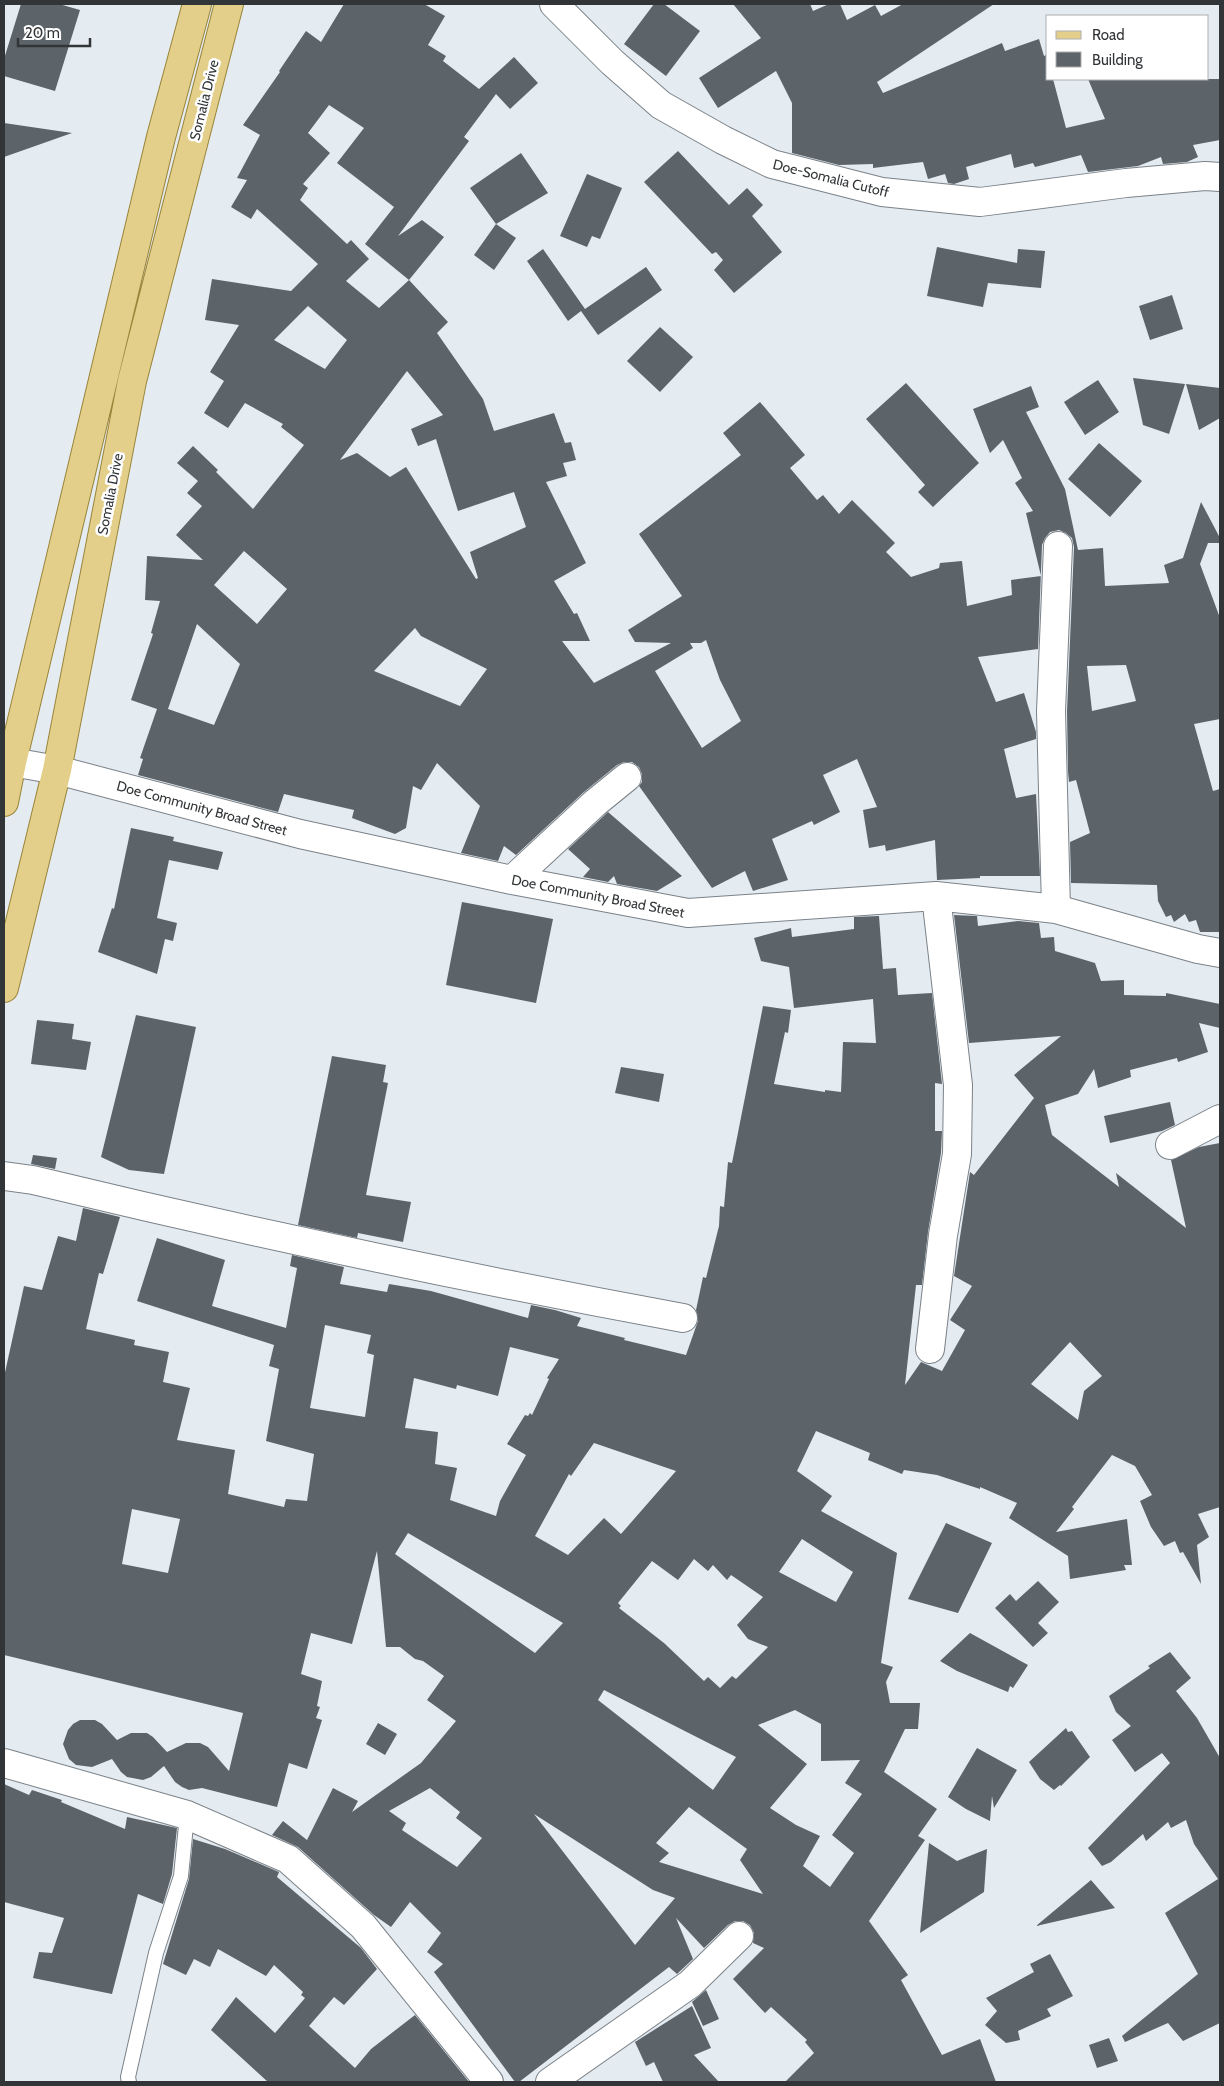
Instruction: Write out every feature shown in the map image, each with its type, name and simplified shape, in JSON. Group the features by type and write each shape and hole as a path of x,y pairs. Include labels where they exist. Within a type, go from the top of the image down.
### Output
{"main road":[{"path":"4,802 160,137 196,4"},
{"name":"Somalia Drive","path":"4,988 57,770 132,381 229,4"}],"street":[{"name":"Doe-Somalia Cutoff","path":"558,5 612,62 661,104 722,140 772,164 882,192 980,202 1126,183 1205,176 1220,177"},
{"path":"1056,910 1050,711 1058,546"},
{"name":"Doe Community Broad Street","path":"12,762 57,770 300,834 512,880 688,913 936,896 1056,910 1198,949 1220,953"},
{"path":"512,880 595,803 627,777"},
{"path":"930,1349 943,1235 957,1154 958,1085 936,896"},
{"path":"1170,1145 1220,1119"},
{"path":"4,1176 33,1180 337,1250 523,1289 683,1318"},
{"path":"4,1762 187,1814 288,1859 363,1926 489,2082"},
{"path":"550,2082 690,1984 739,1936"}],"lane":[{"path":"129,2082 128,2077 156,1953 181,1876 187,1814"}],"building":[{"path":"21,4 59,4 80,10 55,91 4,76 4,59"},
{"path":"344,4 424,4 445,16 428,45 446,56 443,61 479,89 514,57 538,83 510,109 496,94 464,137 469,141 398,236 422,220 444,237 409,280 448,322 437,333 483,399 494,431 554,413 565,443 571,442 576,460 563,463 567,476 546,482 586,563 554,581 574,614 577,613 590,641 562,641 594,683 671,643 635,642 628,630 682,596 639,534 741,455 723,433 760,402 805,455 790,468 817,500 823,495 839,514 852,500 895,543 886,552 911,577 939,568 940,563 962,561 967,606 1012,595 1011,580 1041,576 1038,649 978,657 996,702 1024,693 1036,732 1036,739 1004,749 1016,798 1036,794 1040,876 980,876 980,878 937,880 935,840 886,851 885,845 869,848 863,810 877,807 857,759 823,775 840,812 814,825 812,821 772,839 788,880 753,891 745,871 712,888 639,786 642,782 642,774 639,767 632,762 624,762 617,765 584,792 516,855 504,846 498,861 461,853 480,806 437,763 421,790 413,786 406,828 395,834 352,818 354,810 284,794 278,812 138,775 143,759 140,758 157,709 131,700 153,634 151,633 160,601 145,600 147,556 203,560 176,535 202,506 187,493 198,481 177,463 193,446 218,470 216,472 253,509 304,445 281,427 283,424 245,403 228,428 204,413 224,381 210,372 239,325 205,320 212,279 291,291 318,264 257,209 251,219 231,207 247,180 237,178 260,135 243,125 306,31 321,42","holes":["329,105 364,128 337,163 394,207 365,244 409,280 379,308 346,281 369,259 351,240 347,244 300,200 308,188 303,184 330,153 308,133","308,306 347,340 325,369 274,340","407,371 443,415 411,429 418,446 436,439 458,511 514,492 526,527 470,552 478,578 476,579 406,467 390,477 357,453 340,460","244,551 287,589 257,624 214,585","197,624 240,664 214,725 168,709","415,628 421,636 487,669 460,706 374,671","706,640 720,680 741,721 702,748 655,671 693,648 690,643 701,643"]},
{"path":"654,4 664,4 700,31 666,76 624,44"},
{"path":"733,4 810,4 813,11 829,4 840,4 847,20 875,5 881,16 903,4 994,4 877,82 883,93 1002,43 1005,51 1039,39 1044,56 1046,55 1046,80 1053,80 1066,128 1105,119 1088,80 1220,79 1220,140 1193,145 1198,157 1187,162 1163,164 1161,157 1138,166 1088,172 1081,155 1035,167 1033,163 1014,168 1011,154 966,167 969,179 954,184 948,183 945,174 928,179 923,162 873,168 873,164 839,165 792,153 792,103 776,71 718,108 699,78 761,38"},
{"path":"4,123 72,133 4,157"},
{"path":"678,151 729,205 747,188 763,205 752,216 782,252 734,293 714,270 723,260 716,252 712,254 644,182"},
{"path":"521,153 548,193 496,224 470,188"},
{"path":"587,174 622,188 600,239 592,236 587,247 560,236"},
{"path":"496,224 516,238 494,270 474,255"},
{"path":"937,247 1017,263 1018,249 1045,251 1041,288 988,283 983,307 927,296"},
{"path":"543,249 585,309 646,267 662,290 598,335 581,311 568,321 527,261"},
{"path":"1172,295 1183,329 1150,340 1139,306"},
{"path":"660,327 693,357 660,392 627,361"},
{"path":"1133,378 1185,384 1169,434 1143,425"},
{"path":"1098,380 1119,412 1085,435 1064,402"},
{"path":"906,383 979,463 933,507 918,492 925,485 866,419"},
{"path":"1186,384 1220,388 1220,418 1199,430"},
{"path":"1031,386 1039,407 1026,412 1065,489 1078,550 1103,548 1105,586 1169,583 1164,565 1183,558 1201,502 1220,538 1220,543 1208,543 1200,564 1220,618 1220,719 1194,724 1213,791 1220,789 1220,932 1200,932 1196,920 1189,922 1185,914 1174,922 1171,915 1166,917 1158,901 1157,885 1071,883 1070,842 1090,833 1076,780 1069,782 1068,772 1067,711 1074,547 1072,538 1059,530 1050,532 1042,545 1041,575 1026,513 1033,511 1015,483 1022,478 1003,440 990,453 973,409","holes":["1126,665 1136,701 1092,711 1087,666"]},
{"path":"1099,443 1142,481 1110,517 1068,479"},
{"path":"608,812 682,876 657,891 617,884 614,876 608,882 583,877 590,869 568,849"},
{"path":"131,828 174,837 173,841 223,852 218,870 169,860 157,918 177,923 173,941 165,939 157,974 98,952 112,908 114,909"},
{"path":"462,902 553,919 536,1003 446,985"},
{"path":"954,915 977,916 978,926 1018,921 1039,923 1041,938 1054,937 1055,951 1095,963 1101,981 1124,980 1124,995 1166,996 1166,993 1220,1004 1220,1028 1199,1023 1208,1052 1178,1062 1177,1058 1130,1070 1131,1077 1098,1088 1094,1069 1078,1094 1045,1105 1052,1135 1119,1187 1116,1173 1186,1228 1171,1160 1199,1147 1220,1143 1220,1507 1198,1514 1209,1537 1197,1545 1201,1584 1183,1552 1180,1553 1175,1541 1164,1546 1151,1527 1140,1501 1152,1495 1135,1466 1112,1455 1072,1507 1074,1509 1056,1532 1127,1519 1132,1565 1124,1565 1126,1570 1070,1579 1068,1556 1009,1518 1017,1503 980,1487 980,1489 937,1475 904,1470 902,1474 868,1460 870,1453 816,1431 797,1471 832,1496 821,1511 897,1553 881,1663 893,1667 886,1682 890,1703 920,1703 918,1729 905,1729 884,1772 937,1809 918,1836 925,1840 869,1921 908,1975 901,1980 942,2055 980,2039 996,2082 785,2082 814,2053 805,2042 807,2040 771,2007 765,2013 733,1979 764,1948 753,1943 754,1933 750,1925 743,1921 735,1921 728,1925 704,1948 676,1918 693,1959 677,1974 669,1967 519,2082 515,2082 434,1972 443,1964 427,1952 441,1933 410,1902 391,1927 374,1915 298,1847 272,1835 283,1821 307,1840 333,1788 358,1801 352,1812 421,1763 456,1721 427,1700 444,1676 423,1661 415,1659 400,1647 386,1647 377,1551 352,1644 311,1633 301,1674 322,1681 317,1706 320,1707 316,1718 322,1720 307,1769 289,1763 277,1807 202,1788 189,1790 175,1782 164,1766 151,1777 143,1780 127,1777 112,1759 92,1767 76,1765 69,1759 63,1744 68,1730 80,1720 95,1720 102,1724 117,1740 131,1733 147,1733 167,1752 186,1743 200,1743 208,1747 229,1771 243,1713 4,1655 4,1377 24,1286 42,1290 58,1236 76,1241 83,1208 120,1217 103,1274 99,1273 86,1329 135,1340 134,1345 169,1352 163,1382 190,1388 177,1440 235,1450 228,1494 284,1507 286,1499 307,1501 314,1454 266,1441 279,1369 269,1366 274,1345 137,1301 157,1238 225,1260 212,1306 286,1328 297,1268 290,1266 292,1255 344,1267 340,1284 387,1292 389,1284 431,1291 528,1318 531,1305 581,1318 577,1326 686,1355 698,1321 696,1310 703,1277 706,1278 719,1226 720,1206 724,1207 728,1162 732,1163 763,1006 791,1010 788,1033 785,1032 774,1084 825,1092 825,1090 841,1092 843,1042 876,1043 873,999 794,1008 789,967 761,961 754,938 791,928 792,937 854,929 854,917 879,916 883,969 896,968 898,995 932,993 942,1084 935,1083 935,1131 942,1131 941,1153 928,1232 922,1285 916,1285 905,1385 921,1362 942,1371 965,1330 950,1320 972,1286 954,1276 970,1172 974,1175 1034,1098 1014,1075 1061,1036 969,1043","holes":["325,1325 371,1335 367,1353 374,1355 365,1417 310,1408","1070,1342 1102,1376 1084,1391 1078,1420 1031,1384","510,1347 559,1359 547,1378 549,1379 532,1415 530,1413 528,1416 525,1415 507,1444 526,1455 500,1501 496,1516 450,1500 457,1468 435,1464 438,1432 405,1428 414,1378 456,1389 457,1385 498,1396","594,1443 676,1471 621,1534 604,1518 568,1555 535,1536 569,1474 571,1476","132,1509 180,1519 168,1573 122,1564","408,1533 563,1623 535,1653 395,1554","802,1539 853,1572 836,1602 779,1572","694,1559 708,1571 713,1565 727,1580 731,1575 763,1597 737,1625 748,1639 768,1647 736,1679 732,1676 720,1688 708,1677 704,1681 664,1643 619,1608 621,1606 618,1603 652,1561 678,1580","604,1690 736,1757 713,1790 598,1700","795,1710 821,1724 821,1761 860,1760 845,1783 862,1794 832,1835 854,1853 830,1887 803,1866 820,1836 796,1825 770,1808 807,1764 758,1725","430,1788 460,1812 456,1818 482,1838 457,1867 402,1830 406,1823 389,1811","689,1807 747,1849 740,1860 763,1894 659,1862 669,1853 656,1843","534,1814 653,1890 675,1898 635,1945"]},
{"path":"136,1015 196,1027 164,1174 129,1170 101,1157"},
{"path":"37,1020 74,1024 72,1039 91,1042 86,1070 31,1064"},
{"path":"332,1056 386,1065 383,1082 388,1083 366,1195 411,1202 403,1242 358,1233 357,1238 298,1225"},
{"path":"621,1067 664,1074 659,1102 615,1093"},
{"path":"1170,1102 1175,1125 1162,1131 1110,1143 1104,1116"},
{"path":"33,1155 57,1158 55,1169 31,1164"},
{"path":"946,1523 992,1543 958,1613 908,1599"},
{"path":"1038,1581 1059,1602 1038,1623 1048,1633 1033,1647 995,1608 1010,1594 1016,1601"},
{"path":"970,1633 1028,1665 1013,1688 1010,1686 1008,1692 957,1671 940,1661"},
{"path":"1170,1652 1191,1678 1176,1691 1197,1718 1220,1758 1220,2023 1183,2041 1168,2023 1125,2042 1122,2036 1198,1974 1165,1913 1218,1879 1194,1844 1186,1820 1171,1828 1168,1822 1146,1841 1143,1834 1111,1862 1102,1866 1088,1848 1170,1763 1162,1753 1135,1772 1112,1740 1131,1726 1116,1712 1109,1696 1150,1668 1148,1666"},
{"path":"378,1723 397,1734 385,1755 366,1744"},
{"path":"1066,1728 1068,1732 1072,1731 1090,1757 1061,1786 1054,1790 1040,1779 1029,1762"},
{"path":"977,1748 1017,1770 994,1808 992,1796 990,1821 948,1797"},
{"path":"4,1784 29,1795 32,1790 62,1800 61,1802 125,1829 127,1817 177,1828 172,1874 163,1904 138,1894 112,1994 33,1978 39,1952 52,1953 64,1918 4,1902"},
{"path":"193,1839 225,1849 279,1872 277,1877 361,1948 377,1969 344,2005 334,1997 309,2026 355,2068 371,2049 415,2015 469,2082 268,2082 211,2030 236,1997 275,2033 305,1998 301,1995 303,1992 274,1965 266,1976 218,1949 210,1967 194,1959 186,1975 163,1964 189,1879"},
{"path":"929,1843 957,1861 987,1849 984,1892 920,1933"},
{"path":"1091,1880 1115,1908 1036,1926"},
{"path":"1050,1954 1073,1996 1047,2009 1051,2016 1018,2031 1020,2040 1006,2043 985,2025 997,2011 986,1998 1034,1972 1030,1964"},
{"path":"706,1990 719,2019 703,2026 692,2002"},
{"path":"692,2006 711,2048 694,2055 719,2082 663,2082 654,2062 646,2066 635,2042"},
{"path":"1109,2038 1118,2061 1097,2068 1089,2045"}]}
